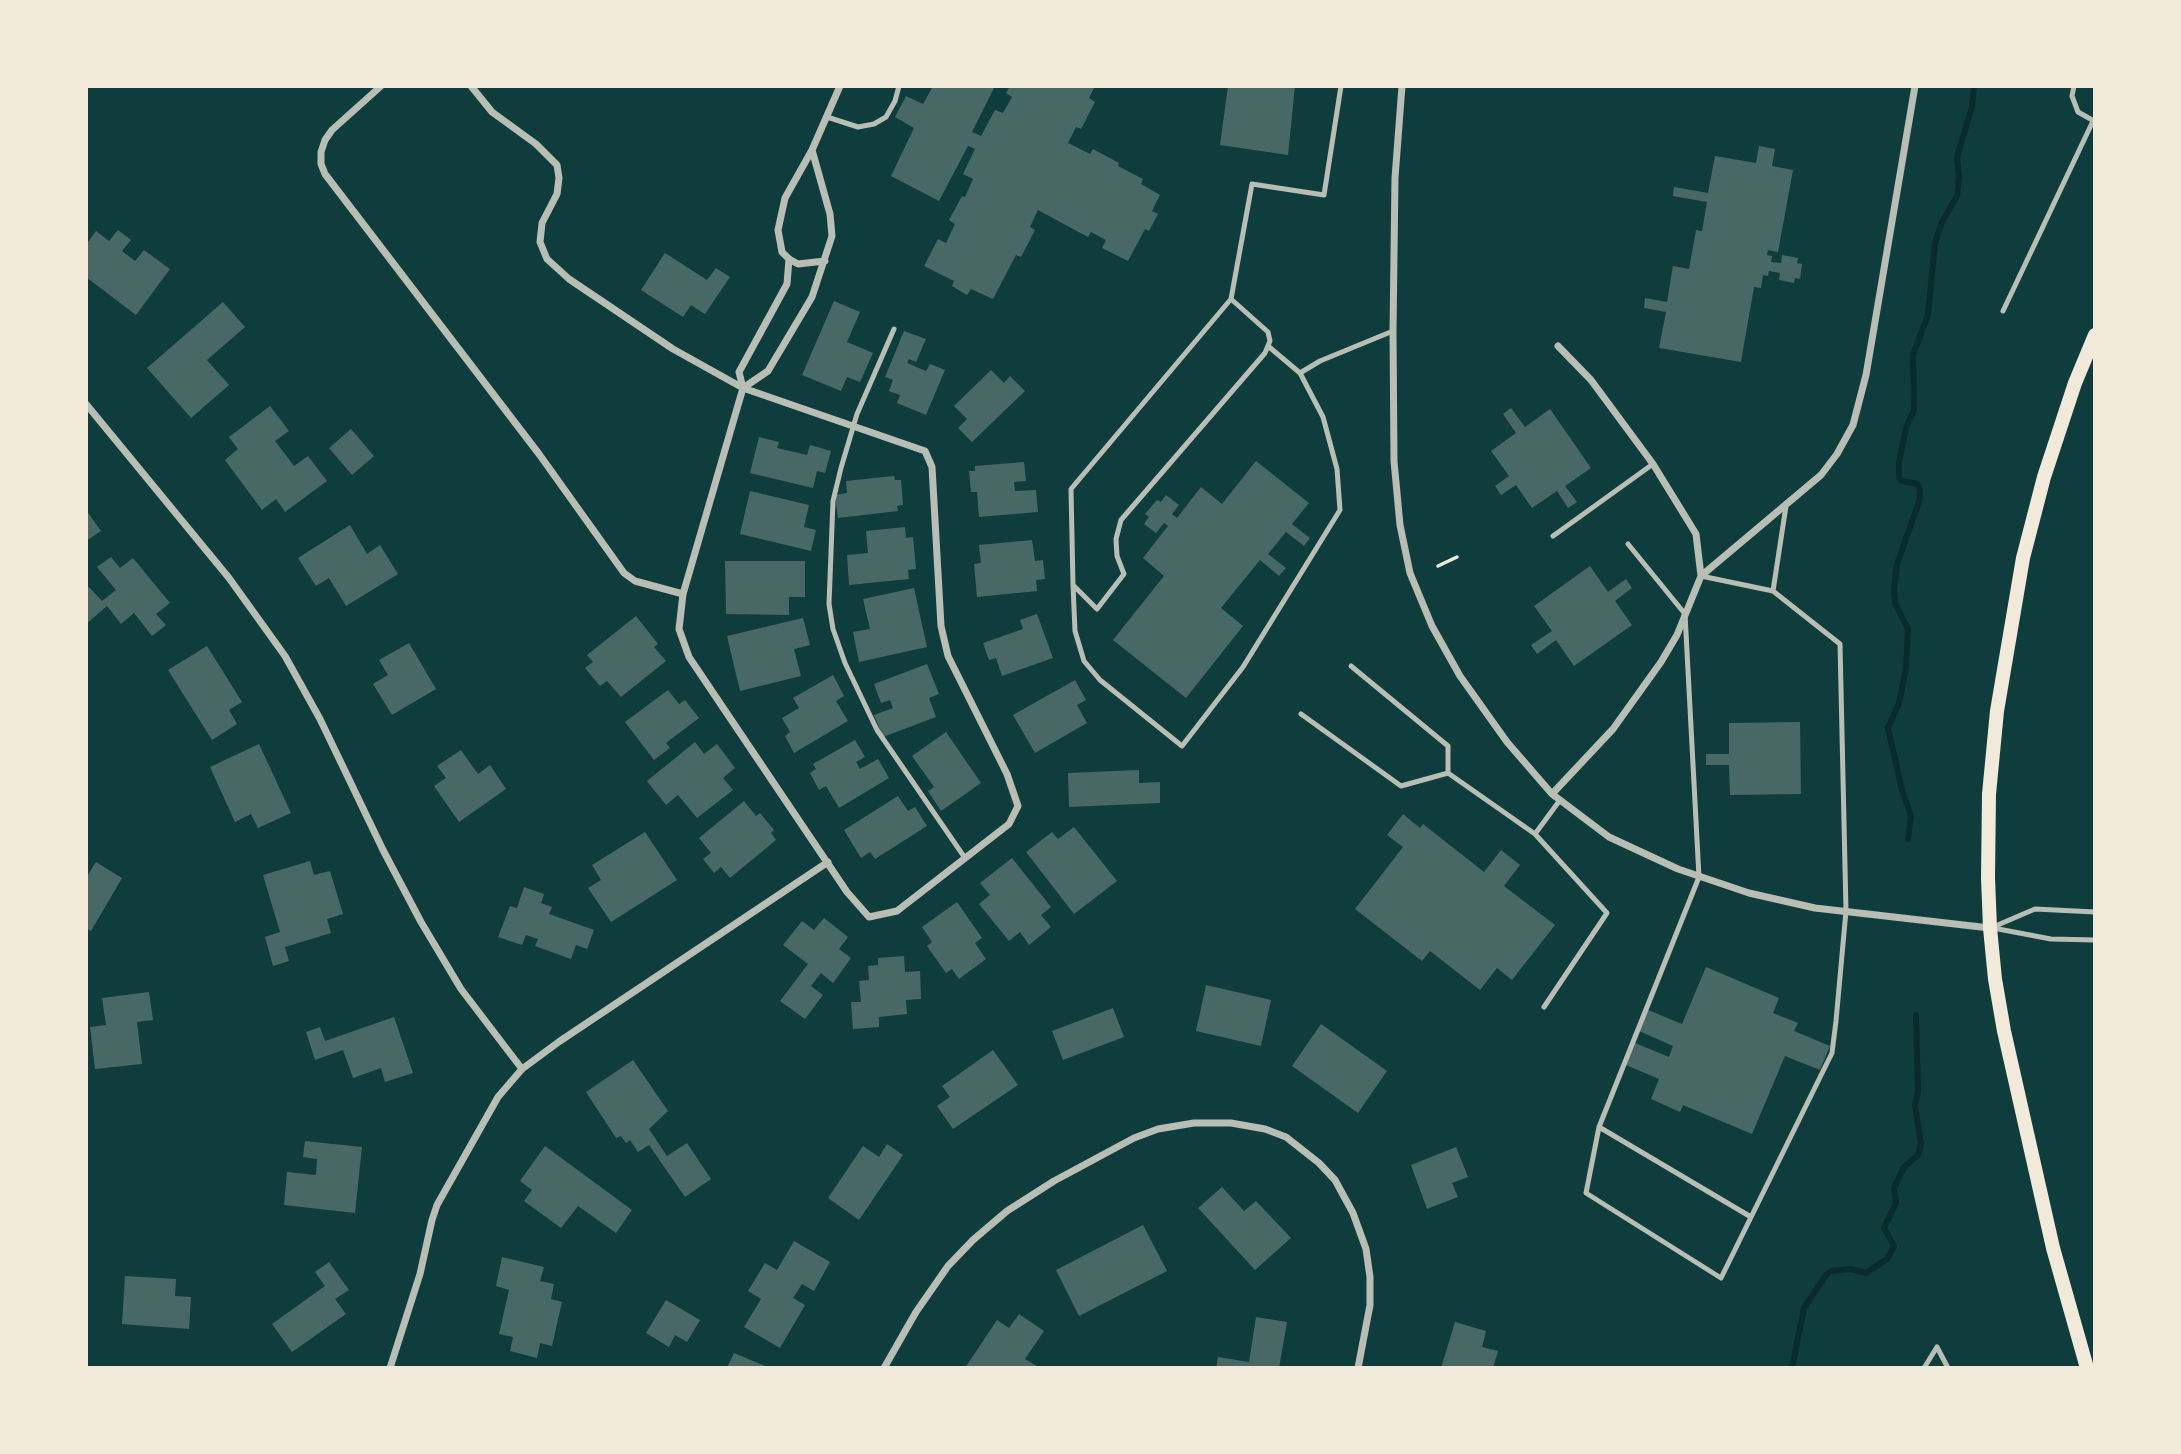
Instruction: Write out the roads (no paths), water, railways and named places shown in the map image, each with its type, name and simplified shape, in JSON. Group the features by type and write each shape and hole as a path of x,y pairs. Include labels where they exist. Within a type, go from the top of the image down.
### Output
{"main road":[{"path":"2087,1368 2033,1165 2000,1005 1990,928 1989,794 1997,711 2023,558 2044,477 2075,383 2095,335"}],"street":[{"path":"381,86 332,130 325,140 321,164 325,174 539,454 624,573 635,582 683,594"},
{"path":"471,86 492,112 536,144 557,165 557,194 542,223 540,242 547,259 569,279 673,349 743,388 925,451 932,467 942,626 948,656 1007,774 1018,806 1009,824 897,911 869,917 847,892 689,657 680,629 683,594 743,388 739,372 787,284 789,259"},
{"path":"825,261 798,264 789,259 782,252 778,230 785,198 812,150 840,86"},
{"path":"1402,86 1395,178 1392,331 1394,461 1400,525 1410,573 1432,626 1460,676 1507,742 1552,794 1609,837 1699,877 1749,893 1815,908 1990,928"},
{"path":"1552,794 1613,729 1661,662 1701,576 1821,475 1838,454 1857,414 1866,376 1915,86"},
{"path":"743,388 768,371 812,297 825,261 832,236 830,214 812,150"},
{"path":"1558,346 1591,380 1653,464 1696,534 1701,576"},
{"path":"86,404 229,578 271,636 320,719 421,922 461,989 522,1069"},
{"path":"390,1368 420,1275 437,1205 488,1112 522,1069 828,862"},
{"path":"884,1368 916,1312 948,1266 1007,1211 1054,1181 1135,1138 1158,1129 1194,1123 1231,1123 1286,1137 1319,1163 1335,1181 1353,1213 1366,1249 1370,1277 1370,1305 1358,1368"}],"lane":[{"path":"827,117 858,127 874,124 887,117 900,86"},
{"path":"1268,346 1300,373 1323,417 1337,469 1340,510 1243,667 1182,746 1100,680 1084,661 1075,631 1070,489 1231,299 1252,184 1324,195 1341,86"},
{"path":"2003,311 2094,121 2078,112 2072,96 2074,86"},
{"path":"1073,585 1097,609 1125,574 1117,556 1116,540 1121,520 1265,352 1270,341 1268,332 1231,299"},
{"path":"894,329 852,426 833,501 829,604 833,629 845,663 877,730 965,858"},
{"path":"1300,373 1320,361 1392,331"},
{"path":"1553,536 1653,464"},
{"path":"1773,591 1786,506"},
{"path":"1628,544 1685,614 1699,877 1599,1127 1586,1193 1721,1278 1832,1053 1846,911 1840,644 1773,591 1701,576"},
{"path":"1351,666 1448,746 1448,773"},
{"path":"1301,714 1401,786 1448,773"},
{"path":"1448,773 1535,834 1607,913 1544,1007"},
{"path":"1535,834 1560,800"},
{"path":"1990,928 2035,909 2095,912"},
{"path":"1990,928 2051,939 2095,940"},
{"path":"1599,1127 1751,1217"},
{"path":"1924,1368 1937,1347 1948,1368"}],"waterway":[{"path":"1908,839 1911,816 1902,790 1888,728 1899,703 1906,668 1908,629 1895,603 1897,564 1919,502 1920,491 1918,484 1899,478 1899,462 1906,428 1914,410 1913,355 1928,315 1935,243 1942,222 1957,196 1957,157 1972,107 1974,86"},
{"path":"1792,1368 1804,1308 1826,1275 1831,1271 1851,1269 1866,1273 1887,1259 1894,1246 1884,1228 1896,1203 1894,1188 1904,1167 1918,1155 1921,1144 1915,1105 1918,1092 1916,1015"}]}
